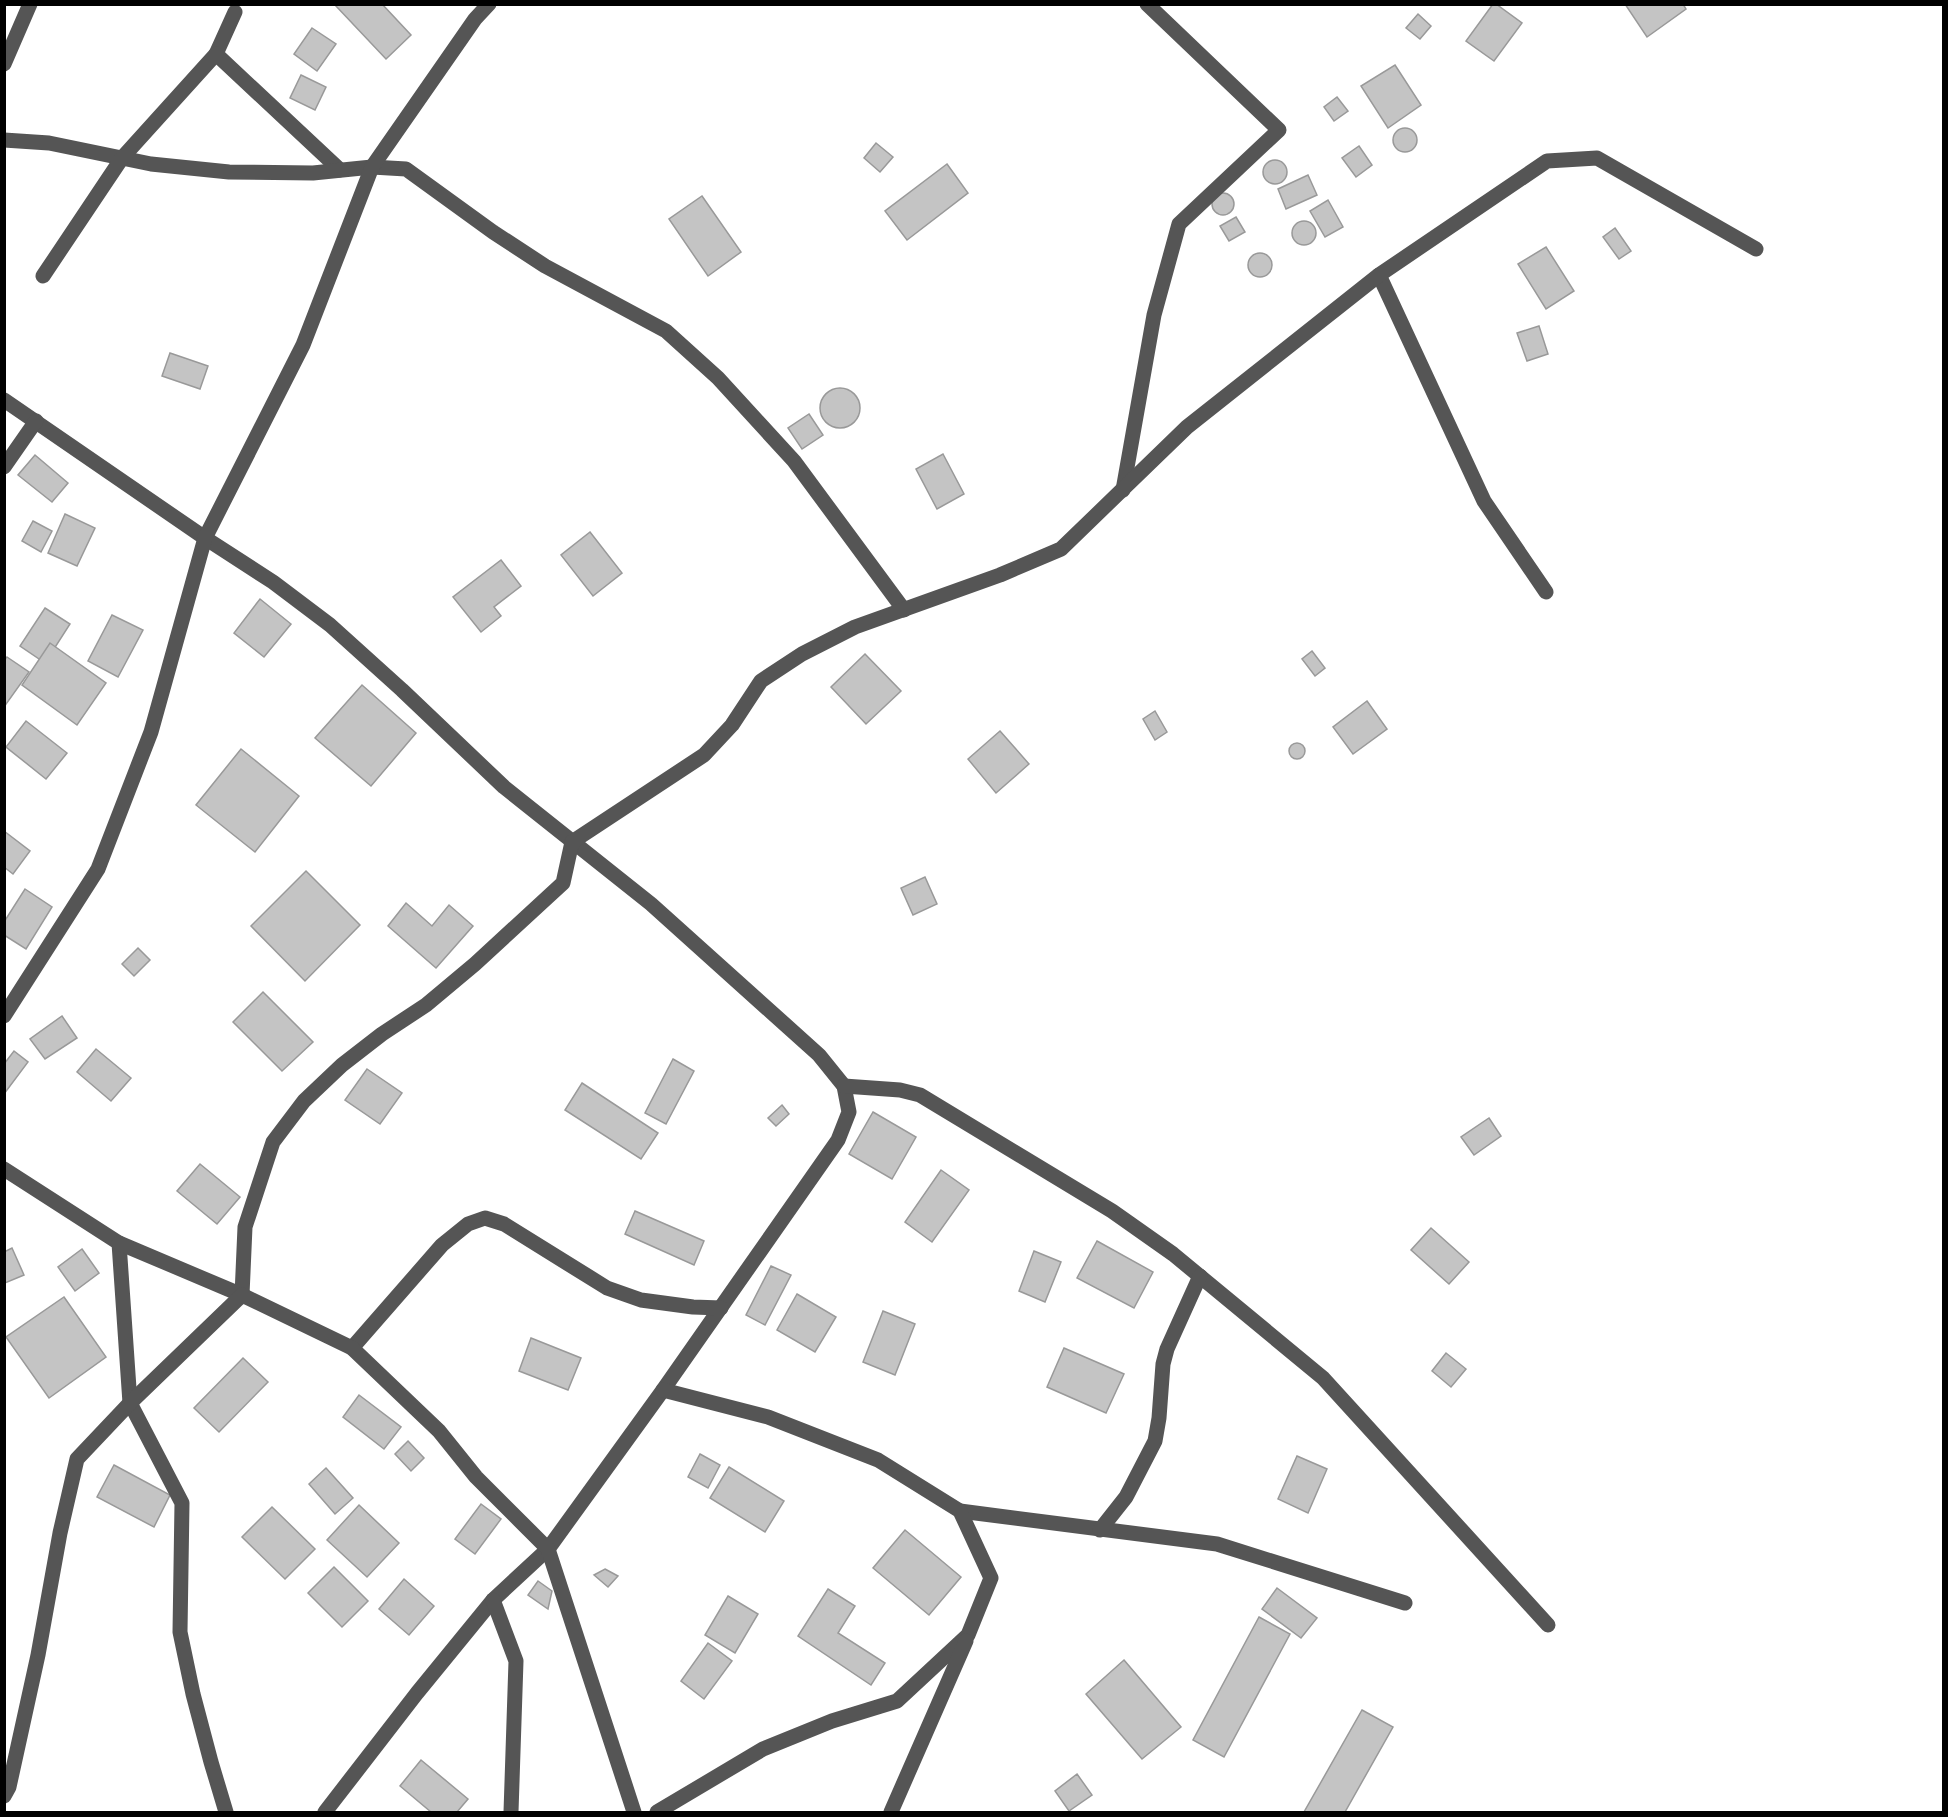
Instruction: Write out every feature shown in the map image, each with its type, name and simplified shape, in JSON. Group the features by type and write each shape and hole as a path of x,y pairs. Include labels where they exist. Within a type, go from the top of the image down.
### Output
{"street":[{"path":"4,64 30,4"},
{"path":"4,1016 98,869 151,732 205,538 303,345 372,167 475,19 489,4"},
{"path":"1122,490 1154,315 1179,224 1279,130 1147,4"},
{"path":"44,276 122,158 216,54 237,7"},
{"path":"216,54 340,170"},
{"path":"4,140 49,144 151,164 229,172 314,173 372,167 406,169 493,232 545,266 666,331 718,378 794,460 904,610"},
{"path":"4,1796 9,1787 38,1655 60,1533 77,1459 130,1403 242,1295 245,1227 273,1142 304,1101 342,1065 434,998 475,964 563,883 572,842 704,755 732,725 761,681 802,654 855,627 1061,549 1187,427 1379,275 1547,161 1597,158 1756,249"},
{"path":"1379,275 1484,501 1546,591"},
{"path":"4,400 273,582 330,625 504,788 651,904 811,1048 844,1086 849,1112 838,1140 663,1390 548,1549 493,1600 417,1693 325,1812"},
{"path":"4,467 36,421"},
{"path":"844,1086 900,1090 920,1095 1112,1211 1173,1254 1323,1378 1548,1625"},
{"path":"4,1169 119,1243 242,1295 352,1348 439,1431 476,1477 548,1549 634,1812"},
{"path":"352,1348 442,1245 468,1224 485,1218 504,1224 607,1288 641,1300 721,1308"},
{"path":"119,1243 130,1403 182,1503 180,1632 196,1706 226,1812"},
{"path":"1100,1530 1126,1497 1155,1441 1160,1418 1163,1364 1200,1276"},
{"path":"663,1390 768,1417 878,1460 960,1511 1218,1544 1405,1603"},
{"path":"891,1812 991,1578 960,1511"},
{"path":"493,1600 516,1661 511,1812"},
{"path":"657,1812 763,1749 832,1721 897,1701 968,1635"}],"building":[{"path":"382,4 411,35 386,59 335,5"},
{"path":"1493,4 1522,23 1494,61 1466,41"},
{"path":"1625,4 1683,4 1686,9 1647,37"},
{"path":"1418,14 1431,26 1420,39 1406,28"},
{"path":"312,28 336,44 317,71 294,54"},
{"path":"1395,65 1421,105 1388,128 1361,86"},
{"path":"301,75 326,87 315,110 290,98"},
{"path":"1337,97 1348,111 1334,121 1324,107"},
{"path":"1405,128 1410,129 1416,135 1416,145 1410,151 1405,152 1400,151 1394,145 1393,140 1394,135 1400,129"},
{"path":"876,143 893,157 880,172 864,158"},
{"path":"1359,146 1372,165 1356,177 1342,158"},
{"path":"1275,160 1280,161 1286,167 1286,177 1280,183 1275,184 1270,183 1264,177 1263,172 1264,167 1270,161"},
{"path":"947,164 968,193 907,240 885,211"},
{"path":"1308,175 1317,195 1286,209 1278,189"},
{"path":"1223,193 1231,196 1234,204 1231,212 1223,215 1215,212 1212,204 1215,196"},
{"path":"702,196 741,252 708,276 669,219"},
{"path":"1328,200 1343,227 1325,237 1310,211"},
{"path":"1236,217 1245,232 1229,241 1220,226"},
{"path":"1304,221 1309,222 1315,228 1315,238 1309,244 1304,245 1299,244 1293,238 1292,233 1293,228 1299,222"},
{"path":"1615,228 1631,251 1619,259 1603,237"},
{"path":"1546,247 1574,291 1546,309 1518,264"},
{"path":"1260,253 1265,254 1271,260 1271,270 1265,276 1260,277 1255,276 1249,270 1248,265 1249,260 1255,254"},
{"path":"1539,326 1548,354 1527,361 1517,333"},
{"path":"170,353 208,366 200,389 162,376"},
{"path":"840,388 854,394 860,408 854,422 840,428 826,422 820,408 826,394"},
{"path":"809,414 823,435 802,449 788,428"},
{"path":"943,454 964,494 937,509 916,469"},
{"path":"35,455 68,483 52,502 18,475"},
{"path":"65,514 95,528 77,566 48,553"},
{"path":"33,521 52,531 41,552 22,541"},
{"path":"590,532 622,573 593,596 561,555"},
{"path":"501,560 521,586 494,607 501,616 481,632 453,597"},
{"path":"260,599 291,624 264,657 234,633"},
{"path":"45,608 70,624 45,663 20,646"},
{"path":"112,615 143,630 118,677 88,661"},
{"path":"50,643 106,683 77,725 22,685"},
{"path":"1312,651 1325,668 1315,676 1302,659"},
{"path":"865,654 901,691 866,724 831,687"},
{"path":"7,657 29,672 4,707 4,660"},
{"path":"362,685 416,733 371,786 315,738"},
{"path":"1367,701 1387,729 1353,754 1333,727"},
{"path":"1155,711 1167,732 1155,740 1143,719"},
{"path":"26,721 67,753 46,779 6,747"},
{"path":"1000,731 1029,764 996,793 968,759"},
{"path":"1297,743 1303,745 1305,751 1303,757 1297,759 1291,757 1289,751 1291,745"},
{"path":"241,749 299,796 255,852 196,805"},
{"path":"4,831 30,851 13,874 4,867"},
{"path":"306,871 360,925 305,981 251,926"},
{"path":"925,877 937,904 913,915 901,888"},
{"path":"25,889 52,907 26,949 4,935 4,922"},
{"path":"406,903 432,926 449,905 473,926 436,968 388,926"},
{"path":"138,948 150,960 134,976 122,964"},
{"path":"263,992 313,1042 282,1071 233,1022"},
{"path":"62,1016 77,1038 45,1059 30,1039"},
{"path":"96,1049 131,1078 111,1101 77,1072"},
{"path":"14,1051 28,1062 4,1094 4,1064"},
{"path":"673,1059 694,1071 666,1124 645,1113"},
{"path":"367,1069 402,1093 380,1124 345,1100"},
{"path":"582,1083 658,1133 641,1159 565,1110"},
{"path":"782,1105 789,1114 776,1126 768,1118"},
{"path":"873,1112 916,1137 892,1179 849,1154"},
{"path":"1489,1118 1501,1136 1474,1155 1461,1137"},
{"path":"200,1164 240,1197 217,1224 177,1191"},
{"path":"941,1170 969,1190 932,1242 905,1222"},
{"path":"635,1211 704,1241 694,1265 625,1234"},
{"path":"1431,1228 1469,1262 1449,1284 1411,1250"},
{"path":"1097,1241 1153,1272 1134,1308 1077,1278"},
{"path":"12,1248 24,1275 5,1283 4,1252"},
{"path":"82,1249 99,1273 75,1291 58,1267"},
{"path":"1034,1251 1061,1262 1045,1302 1019,1291"},
{"path":"771,1266 791,1275 765,1325 746,1315"},
{"path":"797,1294 836,1317 815,1352 777,1330"},
{"path":"64,1297 106,1357 49,1398 6,1337"},
{"path":"883,1311 915,1324 895,1375 863,1362"},
{"path":"531,1338 581,1358 568,1390 519,1371"},
{"path":"1064,1348 1124,1374 1106,1413 1047,1387"},
{"path":"1446,1353 1466,1369 1451,1387 1432,1371"},
{"path":"243,1358 268,1382 219,1432 194,1408"},
{"path":"359,1395 401,1427 384,1449 343,1417"},
{"path":"408,1441 424,1458 411,1471 395,1454"},
{"path":"700,1454 720,1465 708,1488 688,1477"},
{"path":"1297,1456 1327,1469 1308,1513 1278,1499"},
{"path":"114,1465 170,1495 154,1527 97,1497"},
{"path":"729,1467 784,1501 765,1532 710,1498"},
{"path":"326,1468 353,1498 335,1514 309,1484"},
{"path":"481,1504 501,1519 475,1554 455,1539"},
{"path":"359,1505 399,1543 367,1577 327,1540"},
{"path":"272,1507 315,1549 285,1579 242,1537"},
{"path":"905,1530 961,1577 929,1615 873,1568"},
{"path":"334,1567 368,1601 342,1627 308,1593"},
{"path":"605,1569 618,1576 608,1587 594,1575"},
{"path":"404,1579 434,1606 409,1635 379,1609"},
{"path":"538,1581 552,1591 548,1609 528,1595"},
{"path":"1277,1588 1317,1618 1301,1638 1262,1609"},
{"path":"828,1589 855,1606 838,1633 885,1663 871,1685 798,1636"},
{"path":"728,1596 758,1614 735,1653 705,1635"},
{"path":"1259,1617 1290,1634 1224,1757 1193,1740"},
{"path":"708,1643 732,1661 704,1699 681,1681"},
{"path":"1124,1660 1181,1727 1142,1759 1086,1694"},
{"path":"1362,1710 1393,1727 1345,1812 1304,1812"},
{"path":"421,1760 468,1799 457,1812 431,1812 400,1786"},
{"path":"1077,1774 1092,1795 1069,1811 1055,1791"}]}
